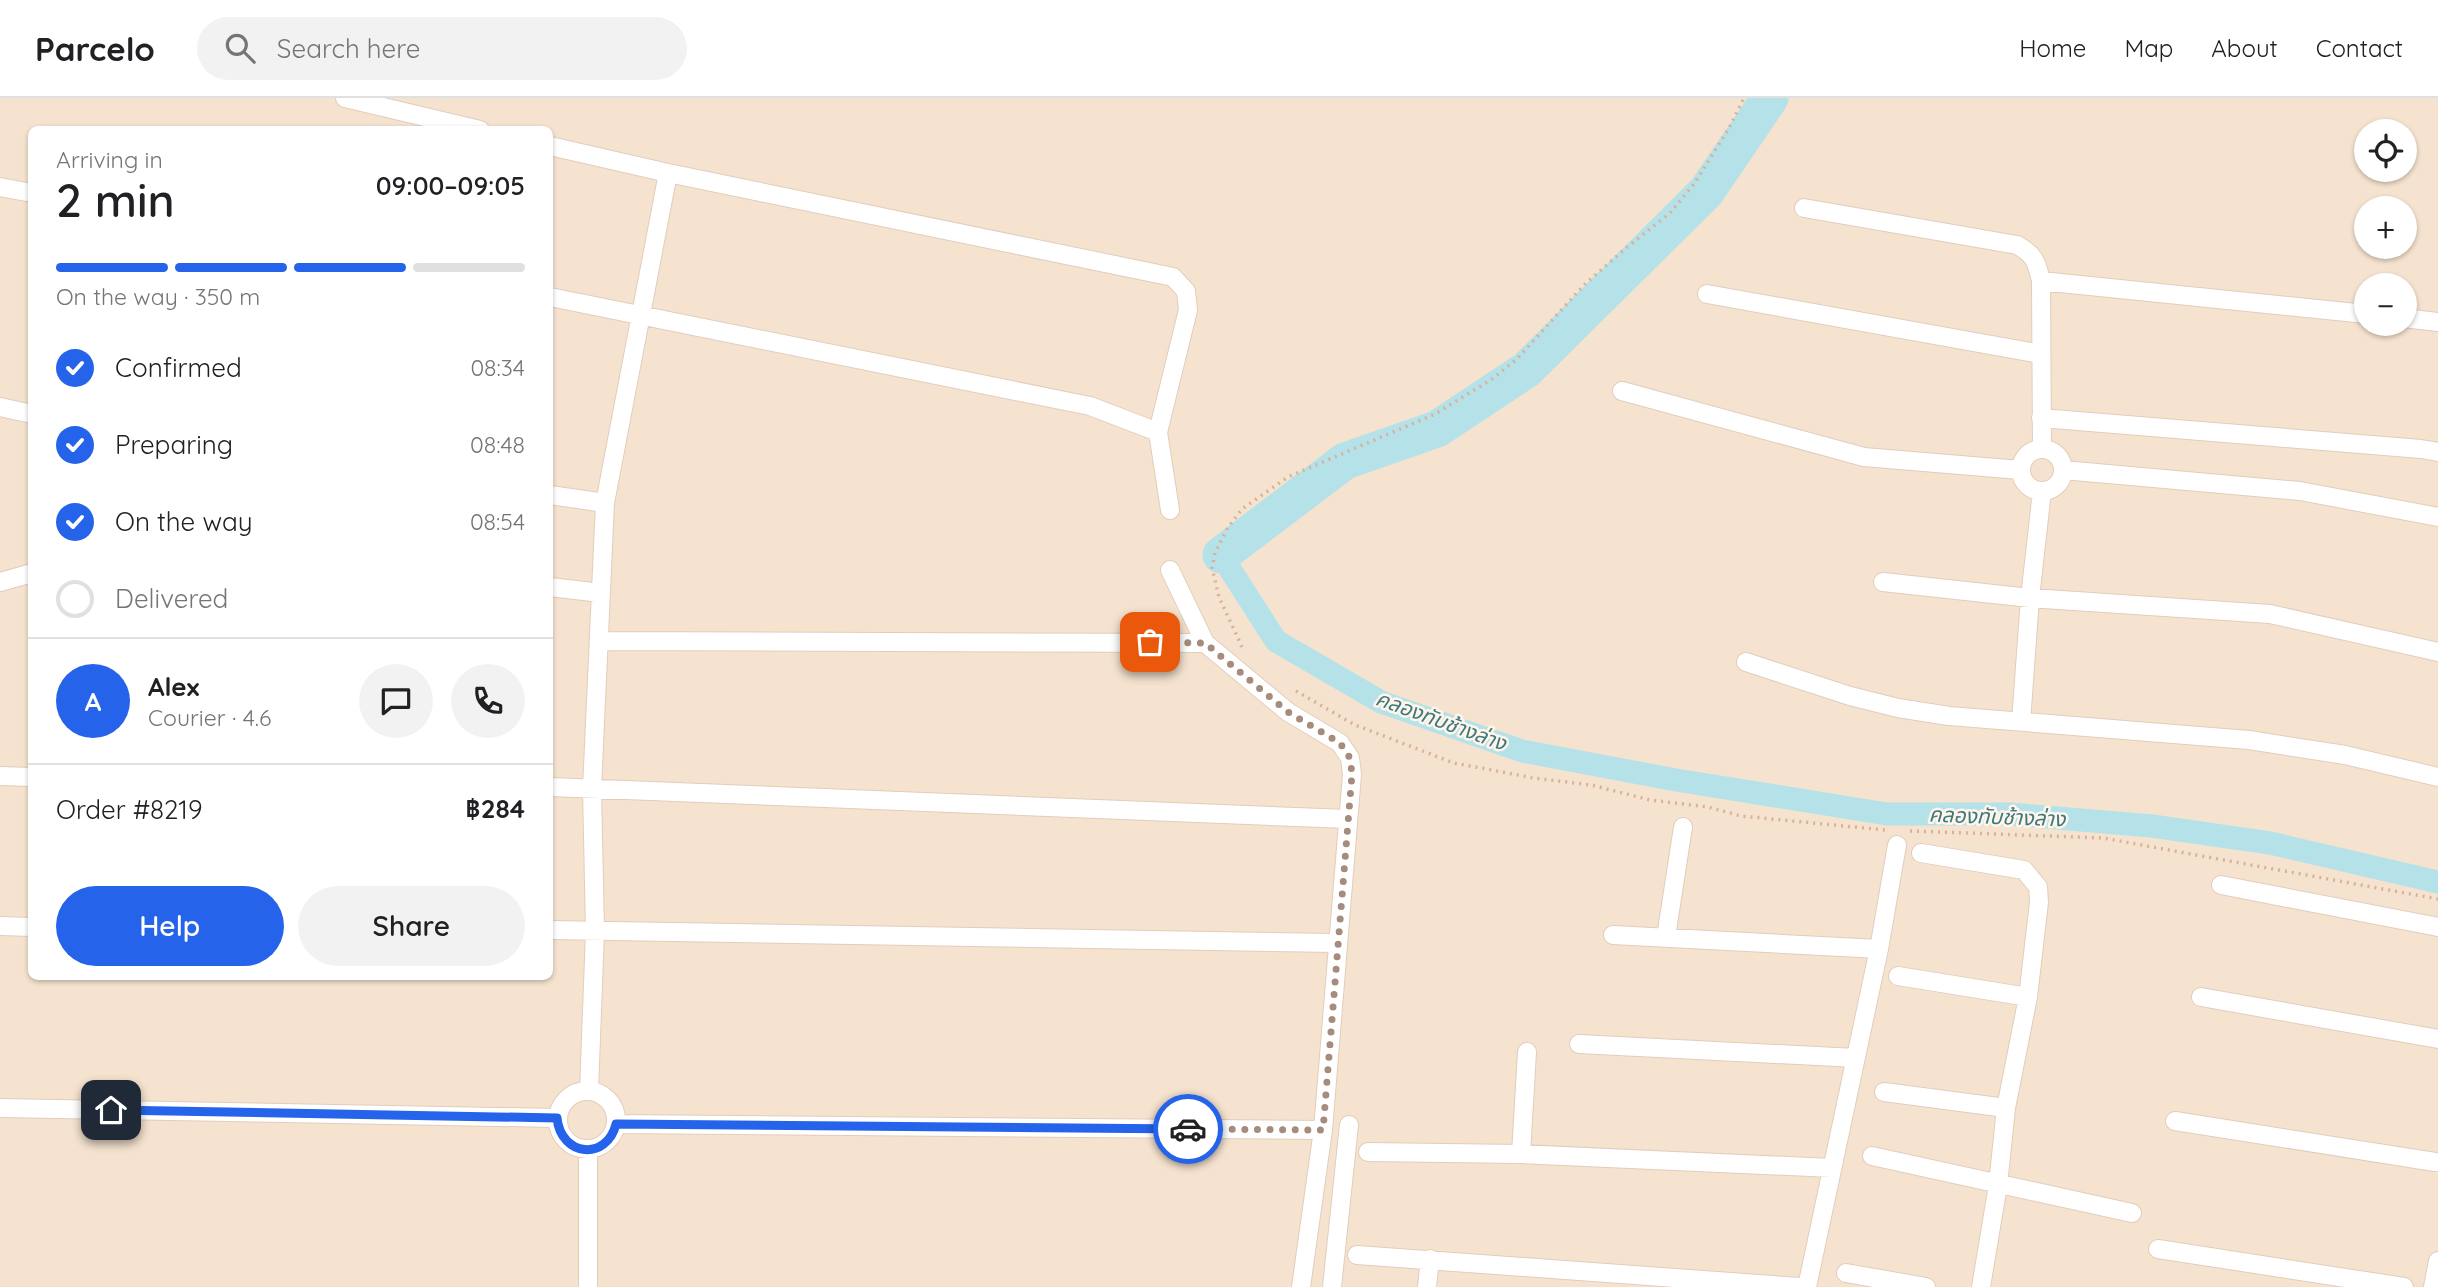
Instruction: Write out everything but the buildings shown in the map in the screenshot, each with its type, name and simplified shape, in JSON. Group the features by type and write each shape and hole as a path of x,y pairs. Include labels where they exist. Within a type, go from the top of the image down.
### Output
{"street":[{"path":"345,98 463,126"},
{"path":"553,147 1173,277 1186,291 1188,310 1158,432 1171,509"},
{"path":"589,1091 596,931 592,789 605,503 668,173"},
{"path":"0,187 28,192"},
{"path":"1804,208 2017,245 2031,253 2037,262 2042,281 2042,449"},
{"path":"2042,281 2354,313"},
{"path":"1707,294 2041,354"},
{"path":"553,298 1090,406 1158,432"},
{"path":"2417,320 2438,322"},
{"path":"1622,391 1864,457 2021,470"},
{"path":"0,407 28,413"},
{"path":"2042,418 2438,452"},
{"path":"2042,449 2057,455 2063,470 2057,485 2042,492 2027,485 2021,470 2026,455 2042,449"},
{"path":"2063,470 2300,492 2438,517"},
{"path":"2021,722 2030,598 2042,492"},
{"path":"553,495 605,503"},
{"path":"1170,570 1205,643 1288,712 1340,743 1350,758 1352,774 1323,1130 1301,1287"},
{"path":"0,582 28,574"},
{"path":"1883,582 2030,598 2270,614 2438,652"},
{"path":"553,587 601,593"},
{"path":"599,641 1205,643"},
{"path":"1746,662 1898,708 1949,716 2249,740 2345,755 2438,777"},
{"path":"0,776 28,777"},
{"path":"553,787 1347,819"},
{"path":"1666,937 1683,827"},
{"path":"1807,1287 1879,949 1896,835"},
{"path":"1921,853 2024,870 2038,887 2039,902 2028,997 2006,1108 1998,1185 1981,1287"},
{"path":"2221,885 2438,927"},
{"path":"0,926 28,926"},
{"path":"553,930 1338,943"},
{"path":"1614,935 1879,949"},
{"path":"1898,976 2028,997"},
{"path":"2201,997 2438,1040"},
{"path":"1578,1044 1856,1058"},
{"path":"1521,1154 1527,1052"},
{"path":"589,1091 606,1098 612,1106 616,1124 614,1132 604,1145 588,1150 578,1149 562,1137 557,1118 564,1101 571,1095 589,1091"},
{"path":"1884,1092 2006,1108"},
{"path":"0,1108 557,1118"},
{"path":"2175,1121 2437,1164"},
{"path":"616,1124 1323,1130"},
{"path":"1332,1287 1349,1125"},
{"path":"588,1150 588,1287"},
{"path":"1368,1152 1521,1154 1832,1168"},
{"path":"1872,1156 2132,1213"},
{"path":"2158,1250 2404,1287"},
{"path":"1357,1255 1800,1287"},
{"path":"1427,1287 1430,1259"},
{"path":"2433,1287 2438,1261"},
{"path":"1846,1273 1926,1287"}],"path":[{"path":"1246,655 1219,597 1212,568 1215,553 1227,529 1242,509 1288,477 1435,414 1517,359 1538,339 1584,285 1670,213 1694,184 1729,128 1744,98"},
{"path":"1293,690 1355,725 1454,763 1534,778 1591,785 1650,800 1708,807 1741,816 1844,824 1896,835 2104,838 2438,899"}],"shaded area":[{"path":"0,98 2438,98 2438,1287 0,1287"}],"waterway":[{"name":"คลองทับช้างล่าง","path":"1221,555 1345,461 1437,429 1526,370 1706,192 1770,98"},
{"name":"คลองทับช้างล่าง","path":"1221,555 1276,641 1381,702 1522,751 1676,780 1887,814 2010,814 2152,826 2270,843 2438,882"}],"way so far":[{"path":"1150,642 1205,643 1288,712 1340,743 1350,758 1352,774 1323,1130 1188,1129"}],"route":[{"path":"111,1110 557,1118 562,1137 578,1149 588,1150 604,1145 614,1132 616,1124 1188,1129"}]}
